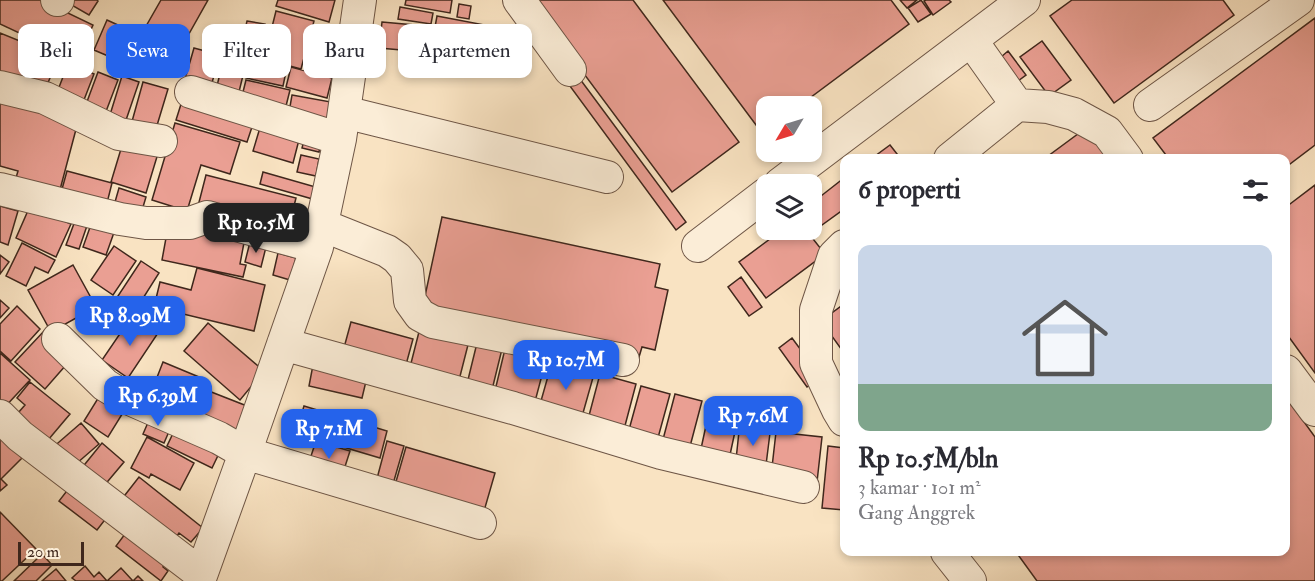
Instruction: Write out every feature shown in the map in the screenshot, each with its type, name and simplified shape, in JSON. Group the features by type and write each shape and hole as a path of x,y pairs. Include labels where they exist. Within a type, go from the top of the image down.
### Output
{"street":[{"path":"0,416 20,436 200,578 320,236 342,125 360,0"},
{"path":"519,0 570,70"},
{"path":"793,174 1024,0"},
{"path":"1150,105 1298,0"},
{"path":"971,40 1017,105"},
{"path":"0,87 45,98 119,134 161,141"},
{"path":"191,92 342,125 607,177"},
{"path":"956,154 1017,105 1048,107 1074,114 1107,132 1123,154"},
{"path":"0,189 120,219 146,223 190,223 207,217 320,236 387,251 397,258 406,270 410,301 420,315 433,322 623,360"},
{"path":"698,246 756,202"},
{"path":"840,250 834,256 816,310 816,363 840,413"},
{"path":"58,339 105,385 133,401 219,438 245,453 480,523"},
{"path":"282,344 513,408 661,453 803,487"},
{"path":"1290,376 1315,410"},
{"path":"950,556 970,581"}],"building":[{"path":"0,0 41,0 91,24 18,24 18,32 0,24"},
{"path":"63,0 97,0 98,1 89,15"},
{"path":"161,0 208,0 190,32 190,24 147,24"},
{"path":"278,0 335,0 329,22 276,6"},
{"path":"406,0 452,0 450,13 405,5"},
{"path":"529,0 633,0 739,142 672,192"},
{"path":"663,0 891,0 909,24 812,96 756,96 756,125"},
{"path":"900,0 917,0 907,8"},
{"path":"921,0 931,14 918,22 908,8"},
{"path":"949,0 951,2 933,15 924,1"},
{"path":"1072,0 1223,0 1234,15 1114,103 1050,16"},
{"path":"459,4 471,6 469,19 457,17"},
{"path":"400,7 433,13 431,24 398,19"},
{"path":"276,11 314,21 313,24 303,24 301,69 291,66 291,24 273,24"},
{"path":"437,16 479,24 436,24"},
{"path":"1315,18 1315,145 1290,164 1290,154 1165,154 1153,138"},
{"path":"107,20 116,24 106,24 106,55 94,50"},
{"path":"247,21 265,24 246,24"},
{"path":"382,22 404,24 398,24 398,50 386,49 386,24 382,24"},
{"path":"0,33 18,40 18,78 50,78 44,92 0,74"},
{"path":"1042,41 1071,80 1049,96 1020,57"},
{"path":"194,48 202,50 202,78 213,78 209,93 183,86 185,78 190,78 190,62"},
{"path":"1008,51 1026,75 1018,81 1001,57"},
{"path":"291,67 303,70 303,78 332,78 327,98 286,87 288,78 291,78"},
{"path":"574,71 686,222 676,230 564,78"},
{"path":"98,72 106,75 106,78 118,80 105,114 85,107"},
{"path":"63,78 92,78 82,105 56,95"},
{"path":"121,78 139,82 125,123 109,118"},
{"path":"219,78 242,78 237,100 215,94"},
{"path":"246,78 285,78 283,86"},
{"path":"246,80 290,90 285,110 241,100"},
{"path":"143,82 168,89 155,132 131,125"},
{"path":"292,95 331,102 327,125 288,118"},
{"path":"182,101 253,124 247,142 176,120"},
{"path":"0,102 79,118 57,201 13,188 18,171 0,166"},
{"path":"262,121 301,132 293,163 253,151"},
{"path":"175,123 240,142 230,174 201,165 187,211 152,200"},
{"path":"1086,128 1105,154 1051,154"},
{"path":"306,133 322,137 319,152 302,148"},
{"path":"124,139 159,150 146,193 111,182"},
{"path":"890,145 897,154 878,154"},
{"path":"301,155 319,159 316,176 297,172"},
{"path":"67,171 112,183 106,207 59,200"},
{"path":"263,172 319,188 316,200 260,184"},
{"path":"206,175 296,198 287,233 197,210"},
{"path":"840,181 840,212 822,225 822,195"},
{"path":"1315,185 1315,373 1290,339 1290,204"},
{"path":"119,188 146,197 140,217 113,209"},
{"path":"0,206 18,211 8,245 0,242"},
{"path":"30,206 71,224 56,257 16,238"},
{"path":"78,213 90,217 79,249 66,245"},
{"path":"94,216 117,224 106,255 83,247"},
{"path":"442,217 660,264 655,287 668,290 655,350 642,347 639,357 422,310"},
{"path":"215,226 246,232 240,264 246,265 243,277 162,260 168,227 213,236"},
{"path":"769,240 814,240 825,254 766,298 739,262"},
{"path":"250,242 266,247 261,267 245,262"},
{"path":"22,243 55,260 48,273 35,267 26,286 6,276"},
{"path":"114,246 136,261 113,295 91,280"},
{"path":"278,253 296,258 290,280 273,275"},
{"path":"0,255 9,262 0,274"},
{"path":"141,261 159,273 135,311 116,299"},
{"path":"73,265 96,307 51,332 28,290"},
{"path":"197,268 265,285 254,331 154,307 160,282 191,290"},
{"path":"741,277 762,307 749,316 728,287"},
{"path":"0,300 9,308 0,318"},
{"path":"17,306 40,329 11,361 0,351 0,324"},
{"path":"840,307 840,347 821,321"},
{"path":"132,316 158,333 128,378 102,360"},
{"path":"351,322 413,339 404,372 342,355"},
{"path":"208,323 264,371 240,400 184,351"},
{"path":"421,324 470,337 457,388 408,375"},
{"path":"44,331 73,357 45,389 15,362"},
{"path":"792,338 821,377 807,387 779,348"},
{"path":"477,343 502,349 490,398 465,392"},
{"path":"505,349 546,360 533,409 493,399"},
{"path":"0,353 30,380 2,410 0,407"},
{"path":"163,362 199,377 196,386 247,406 234,438 147,403"},
{"path":"552,362 594,374 581,420 539,408"},
{"path":"313,365 367,377 362,398 309,386"},
{"path":"600,374 636,384 622,437 586,427"},
{"path":"30,382 70,414 43,446 11,421 25,405 17,398"},
{"path":"641,386 670,394 656,445 627,437"},
{"path":"105,387 129,403 108,437 84,421"},
{"path":"675,394 702,401 688,454 661,447"},
{"path":"1290,403 1315,437 1315,581 1037,581 1019,556 1290,556"},
{"path":"304,406 387,431 380,458 296,433"},
{"path":"710,407 739,413 728,464 699,458"},
{"path":"153,411 174,420 164,443 143,434"},
{"path":"740,422 771,425 765,473 735,469"},
{"path":"81,423 99,444 69,470 51,449"},
{"path":"178,423 223,445 212,468 167,446"},
{"path":"776,432 822,437 817,482 771,476"},
{"path":"147,437 194,463 180,490 151,474 149,478 131,468"},
{"path":"2,438 22,458 1,479 7,485 0,491 0,440"},
{"path":"316,441 350,451 341,479 307,468"},
{"path":"387,441 404,446 391,491 375,486"},
{"path":"102,443 124,462 103,487 81,469"},
{"path":"828,446 840,448 840,510 822,508"},
{"path":"406,447 495,473 482,518 393,492"},
{"path":"139,477 203,528 191,542 179,533 170,546 118,504"},
{"path":"73,483 111,512 97,530 59,501"},
{"path":"0,512 36,549 2,581 0,581"},
{"path":"131,526 171,557 163,567 168,571 161,581 116,546"},
{"path":"42,554 52,565 36,581 14,581"},
{"path":"85,566 94,577 99,572 107,581 76,581 72,578"},
{"path":"121,568 133,581 107,581"},
{"path":"56,569 66,581 42,581"},
{"path":"138,576 143,581 133,581"}]}
